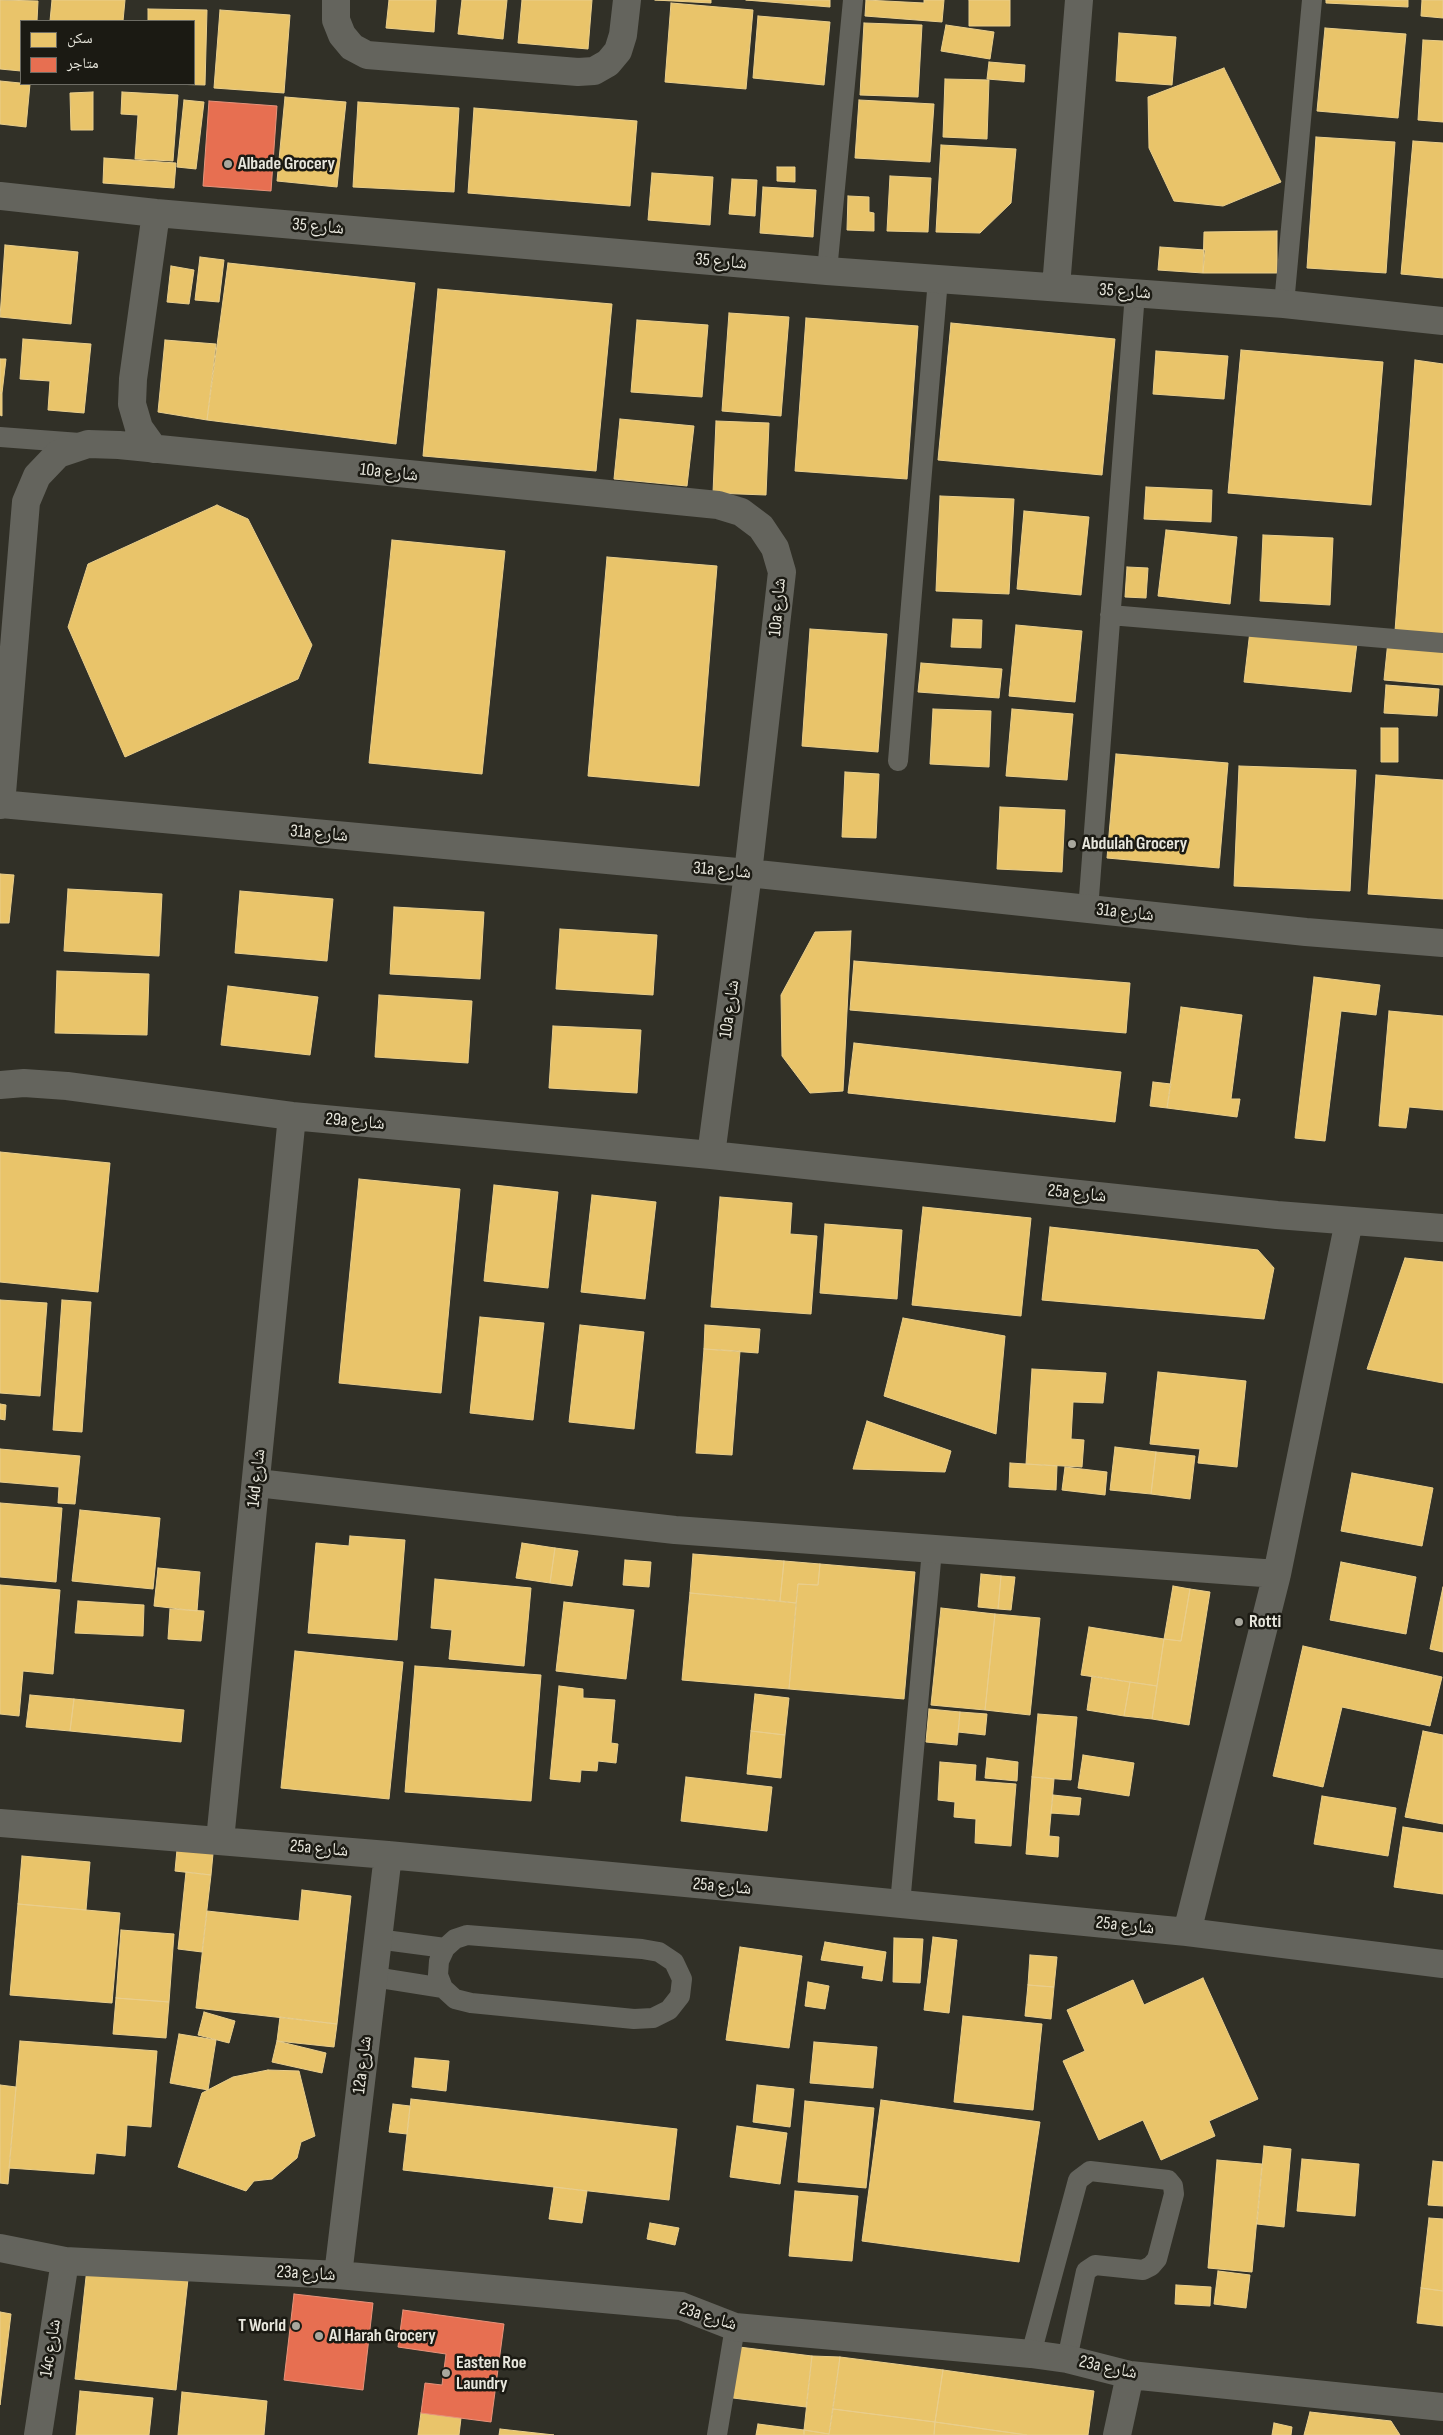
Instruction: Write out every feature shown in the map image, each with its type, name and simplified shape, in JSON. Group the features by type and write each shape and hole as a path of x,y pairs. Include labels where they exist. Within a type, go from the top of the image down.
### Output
{"street":[{"path":"336,0 336,20 342,35 352,47 366,54 578,72 594,71 608,63 618,51 623,35 628,0"},
{"path":"1056,287 1080,0"},
{"name":"شارع 35","path":"0,196 156,213 827,271 1284,304 1443,321"},
{"path":"154,449 139,428 132,404 133,379 156,213"},
{"name":"10a شارع","path":"0,804 26,502 37,476 58,454 88,444 154,449 718,505 741,512 761,527 775,548 782,572 748,873 711,1155"},
{"name":"31a شارع","path":"0,804 748,873 1306,932 1443,943"},
{"name":"29a شارع","path":"0,1085 24,1083 68,1086 292,1116 711,1155"},
{"name":"14d شارع","path":"220,1840 292,1116"},
{"name":"25a شارع","path":"711,1155 1267,1214 1443,1228"},
{"path":"1187,1932 1277,1574 1349,1221"},
{"path":"257,1483 675,1530 1277,1574"},
{"name":"25a شارع","path":"0,1823 388,1855 1187,1932 1443,1964"},
{"name":"12a شارع","path":"338,2276 388,1855"},
{"name":"23a شارع","path":"0,2248 65,2261 338,2276 681,2306 735,2327 1031,2354 1067,2359 1130,2374 1443,2407"},
{"name":"14c شارع","path":"38,2435 65,2261"},
{"path":"1118,2435 1130,2374"}],"lane":[{"path":"827,271 853,0"},
{"path":"1284,304 1312,0"},
{"path":"898,761 938,278"},
{"path":"1088,910 1135,293"},
{"path":"0,437 88,444"},
{"path":"1110,615 1443,643"},
{"path":"900,1904 932,1550"},
{"path":"467,1935 659,1952 674,1962 682,1979 680,1996 669,2010 653,2018 634,2019 471,2003 455,1999 443,1988 438,1975 439,1961 444,1948 454,1940 467,1935"},
{"path":"377,1939 444,1948"},
{"path":"374,1977 443,1988"},
{"path":"1031,2354 1078,2180 1090,2171 1168,2180 1173,2186 1174,2194 1157,2259 1152,2266 1143,2270 1095,2265 1086,2271 1067,2359"},
{"path":"717,2435 735,2327"}],"building: سكن":[{"path":"0,0 38,1 37,20 20,20 20,71 0,69"},
{"path":"52,0 125,0 123,20 50,20"},
{"path":"389,0 436,0 434,32 386,28"},
{"path":"462,0 507,0 503,39 458,34"},
{"path":"522,0 592,0 588,49 518,43"},
{"path":"655,0 711,0 711,3"},
{"path":"746,0 830,0 830,7"},
{"path":"866,0 924,3 924,0 944,0 942,22 865,16"},
{"path":"969,0 1010,0 1010,26 969,26"},
{"path":"1326,0 1408,0 1408,7 1326,3"},
{"path":"1422,0 1443,0 1443,18 1421,16"},
{"path":"671,3 753,10 746,89 665,82"},
{"path":"148,9 207,10 205,85 195,85 195,20 148,20"},
{"path":"220,10 290,15 284,93 214,88"},
{"path":"758,16 830,22 824,85 753,78"},
{"path":"864,23 922,25 918,97 860,95"},
{"path":"946,25 994,32 990,59 941,51"},
{"path":"1325,28 1406,34 1398,118 1317,111"},
{"path":"1119,33 1176,37 1172,85 1116,81"},
{"path":"1423,40 1443,41 1443,122 1418,120"},
{"path":"989,62 1025,65 1024,82 987,79"},
{"path":"1224,68 1281,182 1223,206 1174,201 1149,148 1148,97"},
{"path":"945,79 989,80 987,139 943,137"},
{"path":"0,81 30,85 26,127 0,124"},
{"path":"93,92 93,130 71,130 70,93"},
{"path":"122,92 178,95 173,161 135,159 138,115 121,114"},
{"path":"285,97 346,102 337,187 277,181"},
{"path":"184,100 204,102 196,169 177,167"},
{"path":"859,100 934,104 930,162 855,158"},
{"path":"358,102 459,108 454,192 353,187"},
{"path":"474,108 637,121 630,206 468,193"},
{"path":"1316,137 1395,142 1386,273 1307,268"},
{"path":"1413,141 1443,143 1443,278 1401,274"},
{"path":"941,145 1016,149 1011,203 980,233 936,232"},
{"path":"104,158 176,163 174,188 103,183"},
{"path":"777,167 795,167 795,182 777,181"},
{"path":"652,173 713,177 710,225 648,220"},
{"path":"890,176 931,178 928,232 887,231"},
{"path":"732,179 757,180 755,216 729,214"},
{"path":"763,187 816,190 813,237 760,233"},
{"path":"848,196 869,197 869,212 874,213 874,231 847,230"},
{"path":"1277,231 1277,273 1203,273 1204,232"},
{"path":"5,245 78,252 71,324 0,317"},
{"path":"1160,247 1205,250 1203,273 1158,270"},
{"path":"200,257 224,260 219,302 195,300"},
{"path":"228,263 415,283 396,444 207,420"},
{"path":"171,266 194,270 189,304 167,302"},
{"path":"438,289 612,304 596,471 423,456"},
{"path":"729,313 789,317 781,416 722,411"},
{"path":"806,318 918,326 907,479 795,471"},
{"path":"637,320 708,325 702,397 631,392"},
{"path":"951,323 1115,339 1102,475 938,460"},
{"path":"23,339 91,344 84,413 48,410 50,381 20,379"},
{"path":"165,340 216,344 207,420 158,412"},
{"path":"1241,350 1383,362 1371,505 1228,493"},
{"path":"1156,351 1228,356 1224,399 1153,394"},
{"path":"0,359 6,359 2,393 0,393"},
{"path":"1415,360 1443,364 1443,635 1395,631"},
{"path":"0,393 2,393 2,416 0,415"},
{"path":"620,419 694,426 687,486 614,479"},
{"path":"716,421 769,423 766,495 713,493"},
{"path":"1146,487 1212,490 1211,522 1144,519"},
{"path":"940,496 1014,499 1009,594 936,591"},
{"path":"217,505 248,519 312,645 298,679 125,757 68,627 88,564"},
{"path":"1024,511 1089,517 1081,595 1017,589"},
{"path":"1166,530 1237,537 1230,604 1158,596"},
{"path":"1263,535 1333,538 1330,605 1260,601"},
{"path":"392,540 505,551 482,774 369,763"},
{"path":"607,557 717,566 699,786 588,776"},
{"path":"1127,567 1148,568 1146,598 1125,597"},
{"path":"953,619 982,620 981,648 951,647"},
{"path":"1016,625 1082,631 1075,702 1009,696"},
{"path":"810,629 887,634 878,752 802,746"},
{"path":"1250,631 1357,643 1351,692 1244,682"},
{"path":"1388,641 1443,645 1443,685 1384,680"},
{"path":"921,663 1002,669 999,698 918,692"},
{"path":"1386,685 1439,689 1437,716 1384,713"},
{"path":"933,709 991,711 989,767 930,764"},
{"path":"1012,709 1073,714 1067,780 1006,776"},
{"path":"1381,728 1398,728 1398,762 1381,762"},
{"path":"1116,754 1228,763 1219,868 1107,858"},
{"path":"1239,766 1356,770 1350,891 1234,886"},
{"path":"845,772 879,774 876,838 842,837"},
{"path":"1376,775 1443,780 1443,899 1368,894"},
{"path":"1000,807 1065,810 1062,872 997,869"},
{"path":"0,874 14,875 9,923 0,923"},
{"path":"68,889 162,894 159,956 64,951"},
{"path":"240,891 333,899 327,961 235,953"},
{"path":"394,907 484,912 480,979 390,974"},
{"path":"560,929 657,935 653,995 556,989"},
{"path":"851,931 843,1091 810,1093 782,1056 781,995 815,932"},
{"path":"854,961 1130,983 1126,1033 850,1010"},
{"path":"57,971 149,974 147,1035 55,1033"},
{"path":"1314,977 1380,985 1376,1015 1341,1011 1325,1141 1295,1138"},
{"path":"228,986 318,997 310,1055 221,1045"},
{"path":"379,995 472,1001 468,1063 375,1057"},
{"path":"1181,1007 1242,1015 1231,1099 1240,1099 1237,1117 1167,1108"},
{"path":"1389,1011 1443,1016 1443,1110 1409,1107 1406,1128 1379,1126"},
{"path":"553,1026 641,1030 637,1093 549,1088"},
{"path":"854,1043 1121,1072 1115,1122 848,1093"},
{"path":"1153,1082 1171,1084 1167,1108 1150,1106"},
{"path":"0,1152 110,1163 98,1292 0,1282"},
{"path":"359,1179 460,1189 441,1393 339,1383"},
{"path":"494,1185 558,1192 548,1288 484,1281"},
{"path":"592,1195 656,1202 645,1299 581,1292"},
{"path":"720,1197 792,1203 790,1234 817,1236 811,1314 711,1307"},
{"path":"923,1207 1031,1218 1021,1316 912,1305"},
{"path":"825,1224 902,1230 897,1299 820,1293"},
{"path":"1050,1227 1258,1250 1274,1268 1264,1319 1042,1300"},
{"path":"1405,1258 1443,1262 1443,1383 1367,1369"},
{"path":"0,1300 47,1303 40,1396 0,1393"},
{"path":"62,1300 91,1302 82,1432 53,1430"},
{"path":"480,1317 544,1323 533,1420 470,1413"},
{"path":"903,1318 1005,1336 996,1434 884,1396"},
{"path":"580,1325 644,1332 634,1429 569,1422"},
{"path":"705,1325 760,1329 758,1353 704,1349"},
{"path":"704,1349 740,1351 732,1455 696,1453"},
{"path":"1032,1369 1106,1373 1103,1403 1073,1402 1071,1439 1084,1440 1082,1467 1026,1464"},
{"path":"1158,1372 1246,1381 1237,1467 1198,1463 1200,1449 1150,1444"},
{"path":"0,1404 6,1405 5,1420 0,1419"},
{"path":"867,1421 951,1451 945,1472 853,1469"},
{"path":"1115,1447 1156,1452 1151,1494 1110,1490"},
{"path":"0,1449 80,1456 75,1504 58,1503 59,1487 0,1482"},
{"path":"1156,1452 1195,1456 1190,1499 1151,1494"},
{"path":"1010,1463 1057,1466 1056,1490 1009,1487"},
{"path":"1065,1467 1107,1472 1105,1495 1062,1490"},
{"path":"1352,1473 1433,1488 1422,1546 1341,1531"},
{"path":"0,1503 62,1508 56,1582 0,1577"},
{"path":"80,1510 160,1518 153,1589 72,1581"},
{"path":"350,1536 405,1540 397,1640 308,1633 316,1543 349,1546"},
{"path":"522,1543 555,1548 550,1583 516,1578"},
{"path":"555,1548 578,1551 572,1586 550,1583"},
{"path":"693,1554 784,1561 780,1601 690,1593"},
{"path":"625,1560 651,1562 649,1587 623,1585"},
{"path":"784,1561 820,1564 818,1585 798,1584 796,1603 780,1601"},
{"path":"1341,1562 1416,1577 1406,1634 1330,1620"},
{"path":"820,1564 915,1572 904,1699 789,1689 798,1584 818,1585"},
{"path":"158,1568 200,1572 197,1611 154,1606"},
{"path":"981,1574 1001,1576 998,1609 978,1607"},
{"path":"1001,1576 1015,1577 1011,1610 998,1609"},
{"path":"435,1579 531,1588 524,1666 449,1659 452,1630 431,1628"},
{"path":"0,1585 60,1590 53,1674 23,1671 19,1716 0,1714"},
{"path":"1173,1586 1190,1589 1181,1641 1164,1639"},
{"path":"1443,1587 1443,1652 1430,1649"},
{"path":"1190,1589 1210,1592 1189,1725 1152,1719 1164,1639 1181,1641"},
{"path":"690,1593 796,1603 789,1689 682,1680"},
{"path":"78,1601 144,1605 143,1636 75,1633"},
{"path":"564,1602 634,1610 626,1679 556,1671"},
{"path":"941,1608 995,1614 985,1710 931,1705"},
{"path":"170,1609 204,1611 201,1641 168,1639"},
{"path":"995,1614 1040,1618 1030,1715 985,1710"},
{"path":"1089,1627 1164,1639 1157,1686 1081,1675"},
{"path":"1303,1646 1442,1677 1430,1726 1342,1707 1323,1787 1273,1776"},
{"path":"295,1651 403,1662 389,1799 281,1788"},
{"path":"415,1666 541,1675 531,1801 405,1792"},
{"path":"1092,1676 1130,1682 1124,1716 1087,1710"},
{"path":"1130,1682 1157,1686 1152,1719 1124,1716"},
{"path":"559,1686 583,1689 583,1698 615,1700 611,1743 618,1744 616,1763 598,1761 597,1771 581,1770 580,1782 550,1779"},
{"path":"755,1694 789,1698 785,1735 751,1731"},
{"path":"30,1695 74,1699 70,1731 26,1727"},
{"path":"74,1699 184,1710 181,1742 70,1731"},
{"path":"929,1709 960,1712 957,1745 926,1742"},
{"path":"960,1712 987,1714 985,1735 958,1732"},
{"path":"1038,1714 1077,1717 1071,1780 1032,1777"},
{"path":"751,1731 785,1735 781,1778 747,1774"},
{"path":"1423,1731 1443,1735 1443,1824 1405,1817"},
{"path":"1083,1755 1134,1763 1129,1796 1078,1788"},
{"path":"987,1758 1018,1762 1017,1781 985,1778"},
{"path":"940,1762 976,1765 975,1781 1016,1784 1011,1846 975,1843 976,1819 954,1817 955,1802 938,1800"},
{"path":"686,1777 772,1787 767,1831 681,1821"},
{"path":"1032,1777 1054,1779 1049,1836 1059,1837 1058,1857 1026,1854"},
{"path":"1053,1795 1081,1798 1079,1815 1051,1813"},
{"path":"1322,1796 1396,1808 1388,1856 1314,1844"},
{"path":"1403,1827 1443,1833 1443,1894 1394,1887"},
{"path":"178,1839 214,1843 211,1875 175,1871"},
{"path":"22,1856 90,1862 86,1910 18,1904"},
{"path":"186,1872 211,1875 202,1952 178,1949"},
{"path":"302,1890 351,1896 337,2024 196,2008 207,1911 299,1921"},
{"path":"18,1904 120,1913 112,2003 10,1995"},
{"path":"121,1930 174,1934 169,2002 116,1998"},
{"path":"933,1937 957,1940 949,2013 924,2010"},
{"path":"894,1938 923,1939 920,1983 893,1982"},
{"path":"825,1942 886,1952 882,1981 862,1978 864,1966 821,1960"},
{"path":"740,1947 802,1956 789,2048 726,2040"},
{"path":"1030,1955 1057,1957 1054,1987 1028,1985"},
{"path":"1203,1978 1258,2099 1209,2121 1215,2136 1161,2160 1143,2120 1099,2140 1063,2061 1085,2051 1067,2010 1133,1980 1144,2005"},
{"path":"808,1982 829,1986 825,2009 805,2006"},
{"path":"1028,1985 1054,1987 1051,2019 1025,2016"},
{"path":"116,1998 169,2002 166,2038 113,2034"},
{"path":"204,2012 235,2021 229,2043 198,2035"},
{"path":"963,2016 1042,2024 1033,2110 954,2102"},
{"path":"280,2017 337,2024 334,2047 277,2041"},
{"path":"179,2034 216,2040 208,2090 170,2083"},
{"path":"20,2041 157,2051 151,2127 127,2125 125,2156 96,2153 94,2174 9,2168"},
{"path":"277,2041 326,2053 322,2073 272,2062"},
{"path":"814,2042 877,2047 873,2088 810,2083"},
{"path":"415,2058 449,2061 446,2091 412,2087"},
{"path":"268,2070 299,2071 315,2136 301,2142 297,2158 272,2179 254,2181 246,2191 178,2167 202,2093 233,2077"},
{"path":"0,2085 16,2087 8,2184 0,2183"},
{"path":"757,2085 794,2089 790,2127 753,2122"},
{"path":"411,2099 677,2129 669,2200 403,2170"},
{"path":"881,2100 1040,2122 1019,2262 862,2241"},
{"path":"805,2101 874,2108 866,2188 798,2182"},
{"path":"393,2104 410,2106 407,2134 389,2132"},
{"path":"737,2126 787,2133 780,2184 730,2177"},
{"path":"1264,2146 1291,2149 1284,2227 1257,2224"},
{"path":"1302,2159 1359,2164 1355,2216 1297,2211"},
{"path":"1217,2160 1262,2164 1252,2272 1208,2268"},
{"path":"1433,2161 1443,2162 1443,2206 1428,2205"},
{"path":"554,2187 587,2191 582,2223 549,2219"},
{"path":"795,2191 858,2196 852,2261 789,2256"},
{"path":"1429,2218 1443,2219 1443,2291 1421,2288"},
{"path":"650,2223 679,2228 675,2245 647,2239"},
{"path":"87,2268 188,2279 176,2390 75,2379"},
{"path":"1218,2271 1250,2275 1246,2308 1214,2304"},
{"path":"1176,2285 1211,2287 1210,2306 1175,2304"},
{"path":"1421,2288 1443,2291 1443,2326 1417,2323"},
{"path":"0,2312 11,2314 0,2405"},
{"path":"739,2347 812,2356 806,2407 733,2398"},
{"path":"812,2356 840,2357 829,2434 804,2430"},
{"path":"840,2357 943,2370 935,2422 833,2409"},
{"path":"943,2370 1094,2391 1088,2435 1027,2435 935,2422"},
{"path":"80,2391 153,2398 149,2435 76,2435"},
{"path":"182,2392 267,2401 264,2435 178,2435"},
{"path":"833,2409 935,2422 934,2435 829,2435"},
{"path":"1310,2412 1391,2421 1400,2435 1304,2435"},
{"path":"421,2413 461,2418 459,2435 418,2435"},
{"path":"935,2422 1027,2435 934,2435"},
{"path":"1274,2423 1292,2427 1291,2435 1272,2435"},
{"path":"758,2424 804,2430 804,2435 756,2435"},
{"path":"500,2429 554,2435 499,2435"},
{"path":"804,2430 829,2434 829,2435 804,2435"}],"building: متاجر":[{"path":"209,101 277,106 271,191 203,186"},
{"path":"294,2294 373,2303 363,2390 284,2380"},
{"path":"403,2310 504,2324 491,2422 421,2413 425,2383 442,2385 446,2354 398,2347"}],"place":[{"name":"Albade Grocery","path":"228,164"},
{"name":"Abdulah Grocery","path":"1072,844"},
{"name":"Rotti","path":"1239,1622"},
{"name":"T World","path":"296,2326"},
{"name":"Al Harah Grocery","path":"319,2336"},
{"name":"Easten Roe Laundry","path":"446,2373"}]}
